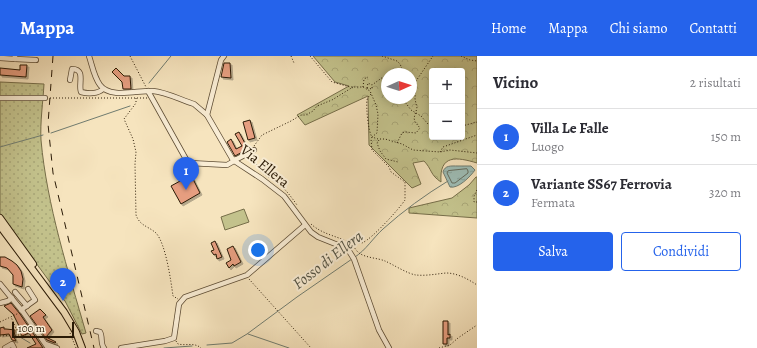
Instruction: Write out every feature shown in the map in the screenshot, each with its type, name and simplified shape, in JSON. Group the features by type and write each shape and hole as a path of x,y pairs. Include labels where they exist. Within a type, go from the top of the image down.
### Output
{"main road":[{"path":"0,218 54,293 76,332 82,348"},
{"path":"0,226 64,312"}],"street":[{"path":"89,56 97,79 103,89 112,92 154,91 194,104 207,115 221,60 224,56"},
{"path":"0,58 15,57 36,60"},
{"path":"70,80 71,70 76,68 82,79 80,88 81,92 100,92 103,89"},
{"path":"148,92 187,162 227,165 254,150"},
{"path":"0,98 48,98"},
{"name":"Via Ellera","path":"207,115 234,160 284,196 307,224 311,232 318,237 343,247 354,257 379,330 389,348"},
{"path":"121,348 165,341 174,338 180,304 184,299 193,294 246,276 307,224"},
{"path":"0,284 22,311 47,346 57,348"},
{"path":"22,311 36,300 28,289"},
{"path":"15,292 27,306"},
{"path":"0,303 8,301 12,298"},
{"path":"96,331 100,332 101,334 104,348"},
{"path":"5,348 12,344 14,348"}],"path":[{"path":"130,56 148,92"},
{"path":"291,56 294,63"},
{"path":"310,56 332,82 353,87 363,87 371,94 376,104 378,114 377,133 372,137"},
{"path":"382,56 396,61 401,68"},
{"path":"397,143 402,133 416,133 420,130 420,126 415,122 414,118 417,108 415,100 416,81 433,56"},
{"path":"461,56 477,61"},
{"path":"363,87 364,79 368,77"},
{"path":"367,89 372,89 372,85 381,78"},
{"path":"367,89 368,83 372,85"},
{"path":"299,208 281,185 260,171 256,165 253,146 262,134 301,115 306,115 313,111 317,106 332,100 353,87"},
{"path":"307,224 349,242 361,244 385,224 405,200 405,182 391,172 389,167 372,150 372,137 369,133 368,127 367,100 371,94"},
{"path":"48,98 152,98"},
{"path":"136,98 136,104 124,119 133,139 136,152 136,215 139,222 156,233 161,240 171,276 173,296 176,299 184,299"},
{"path":"406,104 411,110 416,112 429,124"},
{"path":"465,125 477,122"},
{"path":"440,152 443,147 477,135"},
{"path":"372,137 402,144 413,150 440,152 450,150 477,153"},
{"path":"379,139 377,143 382,154 388,160 398,162"},
{"path":"477,190 474,202 477,202"},
{"path":"349,242 360,254 384,261 410,274 448,273 463,276 477,285"},
{"path":"246,276 311,348"},
{"path":"0,322 22,311"},
{"path":"11,317 19,335"},
{"path":"439,348 450,345 477,325"},
{"path":"70,332 69,333 76,348"},
{"path":"0,336 19,335 22,337 29,333"},
{"path":"174,338 178,344 192,344 200,348"}],"green space":[{"path":"313,56 477,56 477,163 456,159 446,162 441,173 441,182 435,177 424,161 413,163 421,184 412,188 369,145 368,96 305,125 297,115 349,86 335,82"},
{"path":"0,82 44,84 41,140 48,189 65,262 86,333 82,334 65,301 0,214"},
{"path":"476,177 477,218 409,213 409,208 452,198 469,185"},
{"path":"244,209 249,222 225,230 221,217"}],"water":[{"path":"451,166 471,166 475,170 467,179 457,186 450,187 443,172 445,168"}],"building":[{"path":"224,63 230,63 231,78 221,77"},
{"path":"20,65 27,65 26,77 0,75 0,68 20,70"},
{"path":"116,68 124,76 130,76 131,89 123,89 122,82 112,72"},
{"path":"250,120 255,138 248,140 243,122"},
{"path":"239,132 248,149 235,156 227,142 231,139 236,149 242,146 235,134"},
{"path":"191,175 200,193 181,204 171,186"},
{"path":"215,241 222,257 217,259 216,254 214,255 211,251 214,250 211,243"},
{"path":"233,246 241,262 234,266 233,264 229,268 226,263 231,260 227,249"},
{"path":"0,257 5,257 17,265 21,271 23,279 22,287 13,284 13,275 7,268 0,266"},
{"path":"11,303 43,348 27,348 36,344 29,333 22,336 13,314 4,306"},
{"path":"40,309 46,315 43,317 52,330 46,337 56,342 55,343 47,340 30,316"},
{"path":"443,321 448,321 448,335 450,334 450,338 447,338 447,344 443,344"},
{"path":"4,327 4,329 15,330 14,337 16,341 12,340 9,334 0,335 0,328"}],"waterway":[{"path":"149,83 171,56"},
{"path":"51,133 130,106"},
{"path":"0,147 43,135"},
{"name":"Fosso di Ellera","path":"355,257 398,216 448,181"},
{"name":"Fosso di Ellera","path":"207,345 232,343 247,334 352,259"},
{"path":"248,334 289,348"},
{"name":"Fosso di Ellera","path":"14,336 20,337 30,343"},
{"name":"Fosso di Ellera","path":"164,348 192,346"}],"railway":[{"path":"53,56 48,124 53,173 94,348"}],"place":[{"name":"Villa Le Falle","path":"186,190"},
{"name":"Variante SS67 Ferrovia","path":"63,301"}]}
